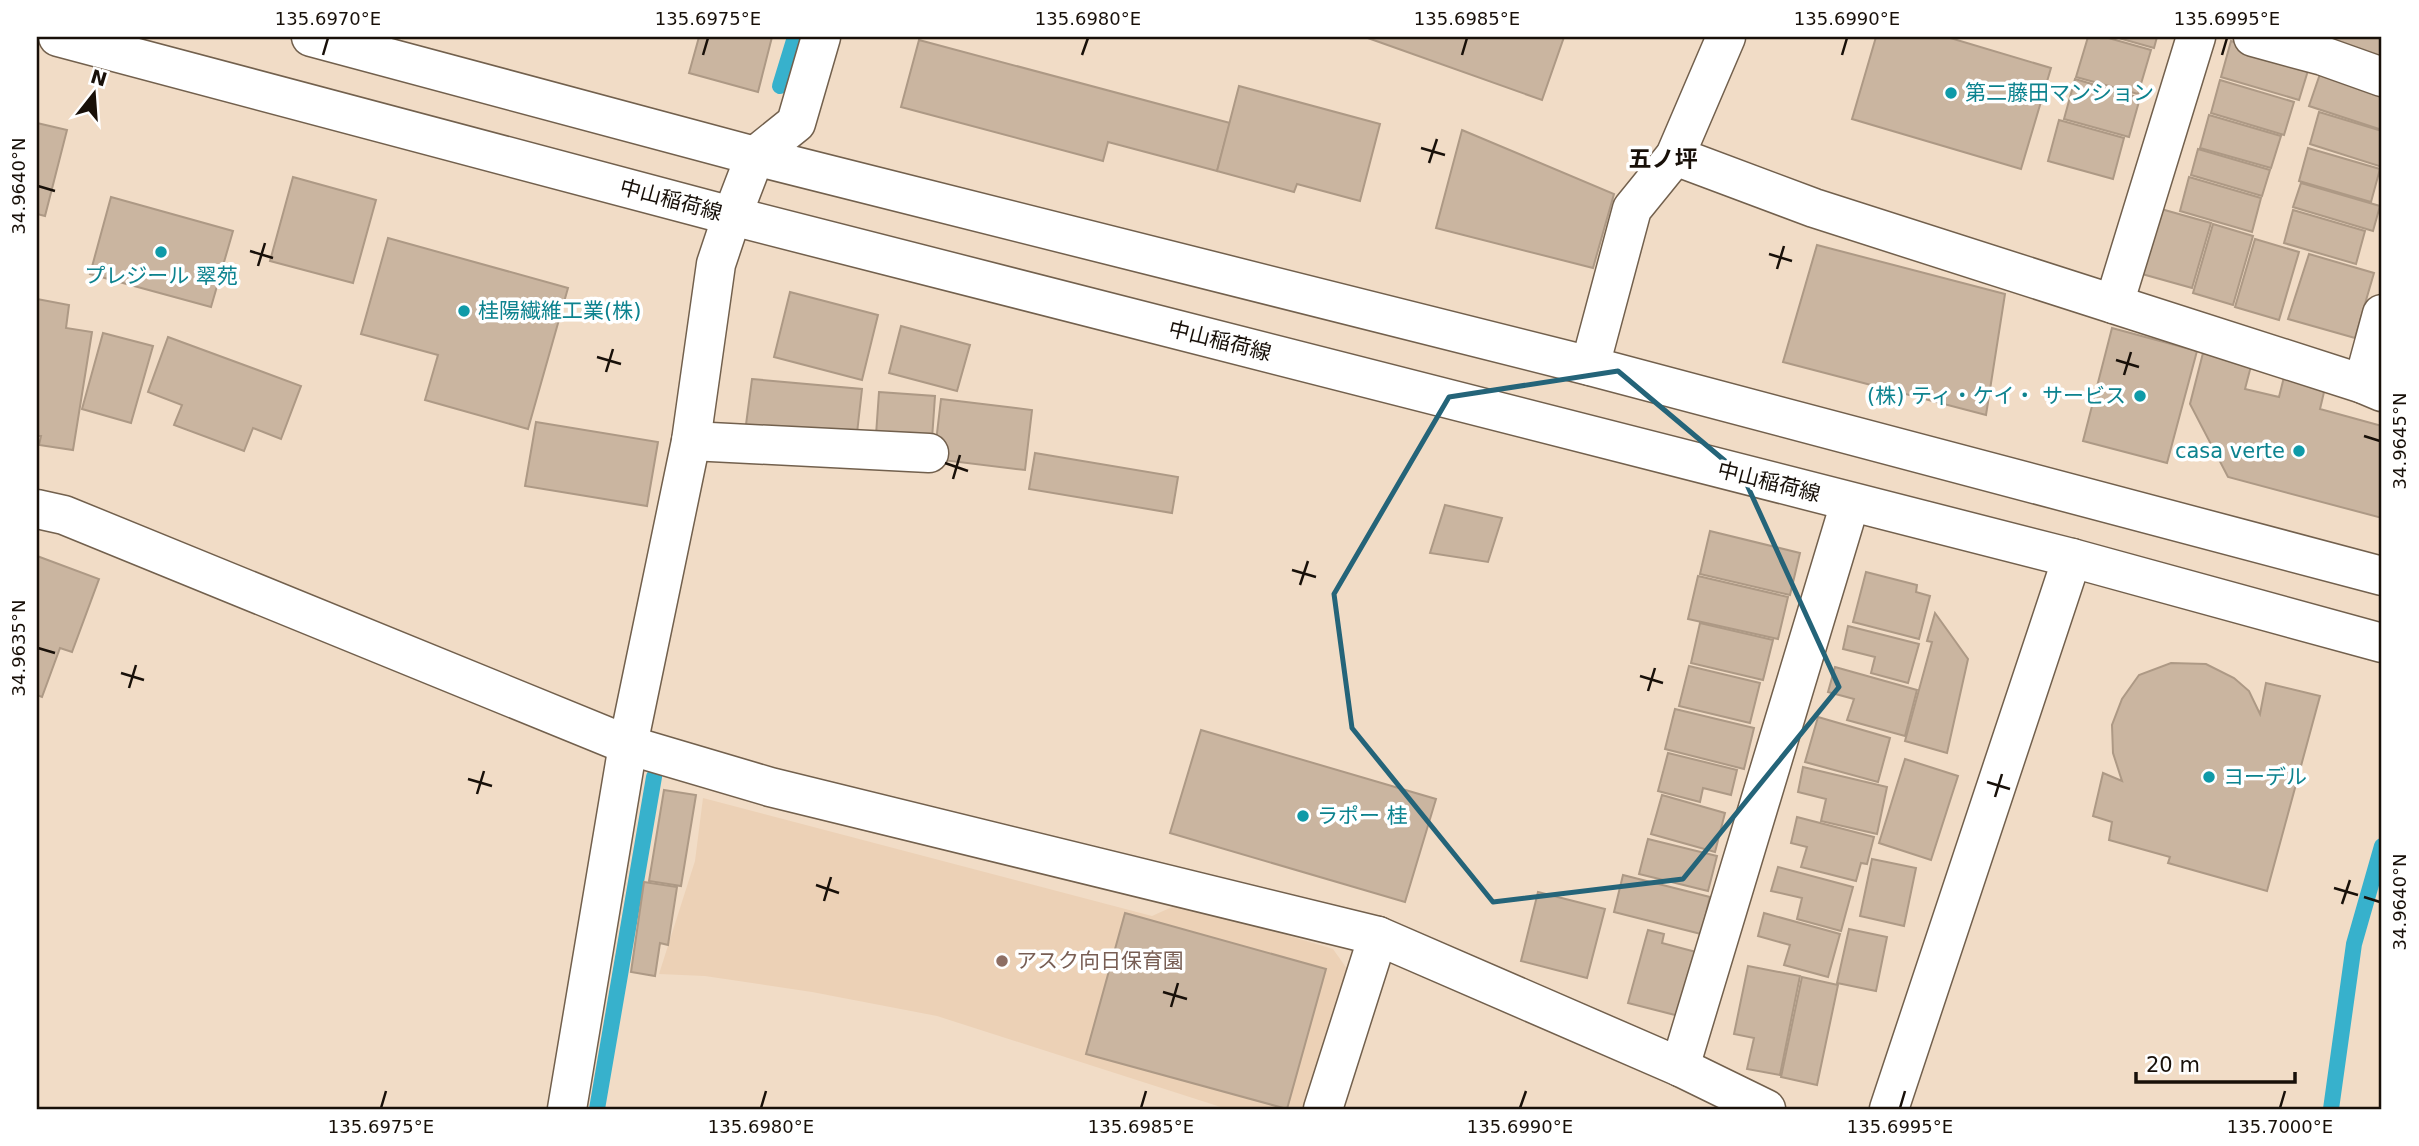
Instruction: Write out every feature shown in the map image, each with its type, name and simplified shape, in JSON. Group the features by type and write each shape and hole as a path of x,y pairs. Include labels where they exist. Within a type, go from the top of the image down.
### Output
{"street":[{"name":"中山稲荷線","path":"58,37 732,216 2072,558 2382,643"},
{"path":"311,37 755,156 1591,366 2382,576"},
{"path":"567,1109 628,745 691,441 716,264 755,156 796,123 821,37"},
{"path":"1591,366 1632,209 1675,156 1726,37"},
{"path":"2114,304 2196,37"},
{"path":"2253,37 2382,76"},
{"path":"1675,156 1814,208 2373,388 2382,314"},
{"path":"691,441 929,453"},
{"path":"1680,1067 1850,503"},
{"path":"37,509 76,520 628,745 770,787 1378,936 1680,1067 1766,1109"},
{"path":"1889,1109 2072,558"},
{"path":"1323,1109 1378,936"}],"highlighted area":[{"path":"1618,371 1743,476 1839,687 1683,879 1493,902 1352,728 1334,594 1449,397"}],"shaded area":[{"name":"アスク向日保育園","path":"703,798 1152,916 1181,903 1333,949 1350,973 1307,1109 1227,1109 937,1016 812,992 705,976 659,974 695,861"}],"building":[{"path":"699,37 772,37 758,92 689,73"},
{"path":"1365,37 1564,37 1542,100"},
{"name":"第二藤田マンション","path":"1876,37 1947,37 2051,68 2021,169 1852,119"},
{"path":"2088,37 2105,37 2151,50 2138,94 2076,77"},
{"path":"2115,37 2157,37 2154,48"},
{"path":"2327,37 2382,37 2382,60 2326,42"},
{"path":"919,40 1230,123 1217,171 1108,142 1103,161 901,107"},
{"path":"2231,41 2310,64 2299,100 2221,77"},
{"path":"2321,71 2382,91 2382,130 2309,106"},
{"path":"2075,79 2140,98 2129,137 2064,119"},
{"path":"2220,80 2294,102 2284,135 2211,113"},
{"path":"1239,86 1380,124 1360,201 1297,184 1294,192 1217,171"},
{"path":"2319,112 2382,131 2382,167 2310,144"},
{"path":"2209,115 2281,136 2271,168 2200,148"},
{"path":"2059,120 2124,138 2113,179 2048,161"},
{"path":"37,123 67,130 45,216 37,214"},
{"path":"1462,130 1614,194 1593,268 1436,228"},
{"path":"2308,148 2380,169 2371,202 2299,181"},
{"path":"2198,149 2270,170 2262,196 2191,175"},
{"path":"293,177 376,200 353,283 270,261"},
{"path":"2189,177 2261,198 2252,232 2180,211"},
{"path":"2301,183 2380,206 2373,231 2293,207"},
{"name":"プレジール 翠苑","path":"111,197 233,231 211,307 90,274"},
{"path":"2161,209 2211,223 2192,288 2142,274"},
{"path":"2293,210 2365,231 2356,264 2284,243"},
{"path":"2213,224 2253,236 2233,305 2193,293"},
{"name":"桂陽繊維工業(株)","path":"388,238 568,288 528,429 425,400 438,355 361,334"},
{"path":"2255,239 2299,252 2279,320 2235,307"},
{"path":"1817,245 2005,294 1986,415 1783,362"},
{"path":"2309,254 2374,273 2355,338 2288,319"},
{"path":"790,292 878,315 862,380 774,357"},
{"path":"37,299 69,305 66,328 92,332 73,450 39,445 41,436 37,436"},
{"path":"901,326 970,345 957,391 889,373"},
{"name":"(株) ティ・ケイ・ サービス","path":"2112,328 2197,351 2167,463 2083,441"},
{"path":"103,333 153,346 131,423 82,409"},
{"path":"168,337 301,386 281,439 253,428 244,451 174,425 182,405 148,392"},
{"name":"casa verte","path":"2203,353 2251,366 2245,389 2279,397 2284,377 2325,388 2320,409 2382,426 2382,518 2228,477 2190,404"},
{"path":"752,379 862,389 856,442 745,432"},
{"path":"879,392 935,396 932,439 876,435"},
{"path":"941,399 1032,410 1025,470 934,459"},
{"path":"536,422 658,442 647,506 525,486"},
{"path":"1035,453 1178,477 1172,513 1029,489"},
{"path":"1445,505 1502,518 1488,562 1430,553"},
{"path":"1710,531 1800,553 1790,595 1700,574"},
{"path":"37,556 99,579 72,652 60,648 42,697 37,695"},
{"path":"1866,572 1917,585 1916,592 1930,596 1919,639 1853,622"},
{"path":"1698,576 1788,597 1778,639 1688,619"},
{"path":"1935,613 1968,659 1947,753 1905,741 1932,642 1927,641"},
{"path":"1700,623 1773,640 1763,680 1691,663"},
{"path":"1848,626 1919,644 1908,683 1871,673 1875,657 1843,649"},
{"name":"ヨーデル","path":"2171,663 2206,664 2234,678 2249,691 2260,714 2266,683 2320,696 2267,891 2168,863 2170,857 2109,840 2112,822 2093,816 2103,773 2122,781 2113,753 2112,725 2122,699 2139,675"},
{"path":"1689,666 1760,683 1750,723 1679,706"},
{"path":"1835,667 1917,690 1905,736 1847,720 1854,699 1828,692"},
{"path":"1675,709 1754,728 1744,769 1665,749"},
{"path":"1818,717 1890,738 1878,782 1805,762"},
{"name":"ラポー 桂","path":"1201,730 1436,799 1405,902 1170,833"},
{"path":"1668,753 1737,770 1731,795 1703,788 1700,802 1658,791"},
{"path":"1905,759 1958,776 1931,860 1879,843"},
{"path":"1803,767 1887,787 1877,834 1821,821 1826,799 1798,792"},
{"path":"664,790 696,795 681,886 649,881"},
{"path":"1662,795 1725,813 1715,852 1651,834"},
{"path":"1797,817 1874,837 1867,864 1861,863 1856,881 1801,867 1807,847 1791,843"},
{"path":"1648,839 1717,856 1708,891 1639,874"},
{"path":"1872,859 1916,868 1904,926 1860,916"},
{"path":"1778,867 1853,887 1841,931 1797,919 1802,898 1771,891"},
{"path":"1623,875 1710,897 1701,934 1614,912"},
{"path":"644,882 677,887 668,945 660,943 655,976 631,972"},
{"path":"1538,892 1605,909 1587,978 1521,961"},
{"path":"1125,913 1326,969 1287,1109 1086,1054"},
{"path":"1764,913 1840,934 1828,977 1784,965 1790,945 1758,936"},
{"path":"1849,929 1887,937 1876,991 1837,983"},
{"path":"1648,930 1664,934 1662,943 1696,952 1679,1016 1628,1003"},
{"path":"1748,966 1800,976 1780,1075 1747,1069 1754,1038 1734,1034"},
{"path":"1802,977 1838,985 1817,1085 1781,1077"}],"waterway":[{"path":"780,86 795,37"},
{"path":"597,1109 654,777"},
{"path":"2331,1109 2354,944 2382,846"}],"place":[{"name":"第二藤田マンション","path":"1951,93"},
{"name":"プレジール 翠苑","path":"161,252"},
{"name":"桂陽繊維工業(株)","path":"464,311"},
{"name":"(株) ティ・ケイ・ サービス","path":"2140,396"},
{"name":"casa verte","path":"2299,451"},
{"name":"ヨーデル","path":"2209,777"},
{"name":"ラポー 桂","path":"1303,816"},
{"name":"アスク向日保育園","path":"1002,961"}],"district":[{"name":"五ノ坪","path":"1663,159"}]}
